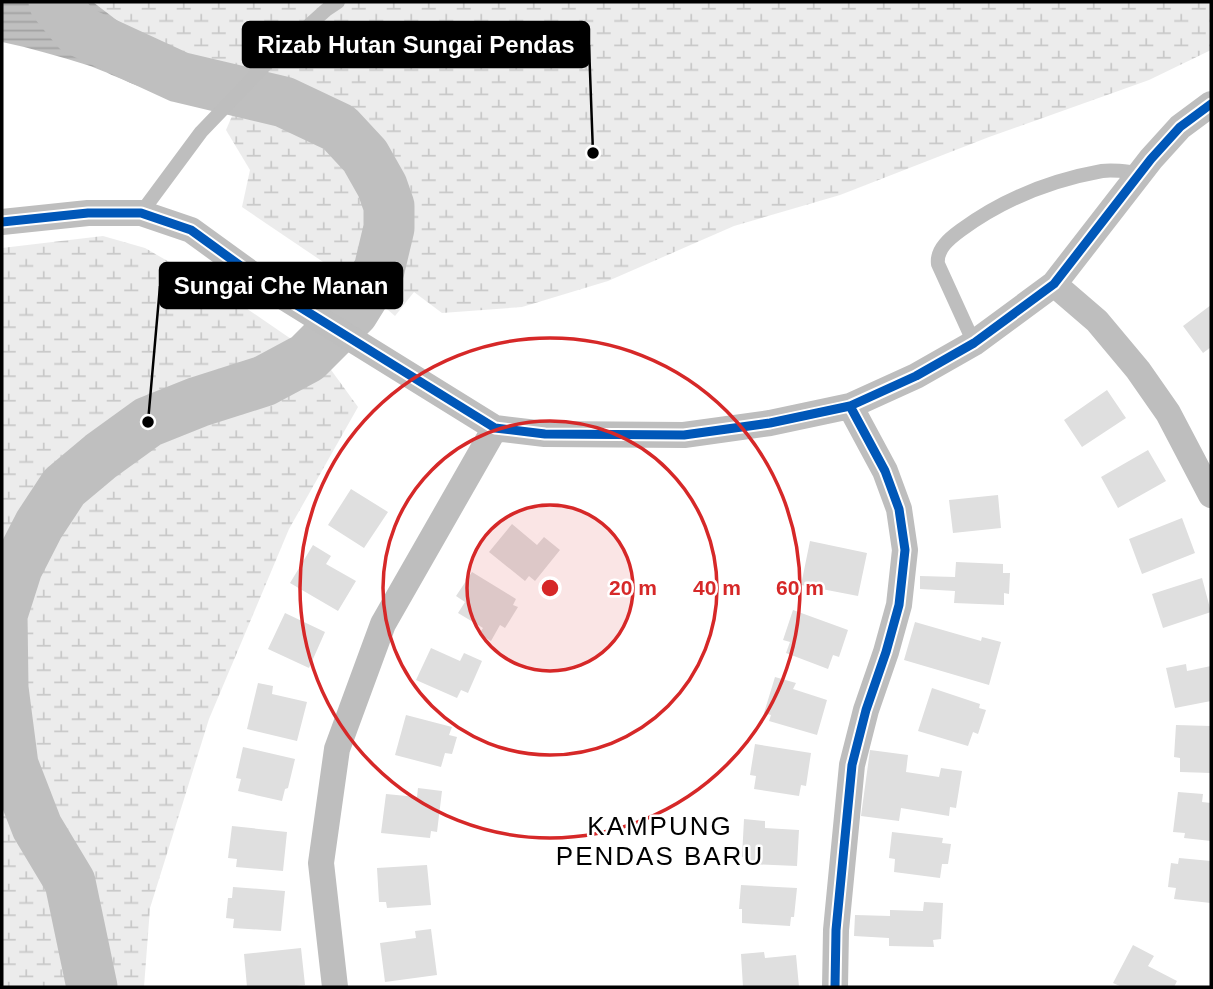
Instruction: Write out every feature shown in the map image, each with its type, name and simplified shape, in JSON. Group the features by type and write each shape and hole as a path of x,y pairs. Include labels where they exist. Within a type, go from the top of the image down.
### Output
{"street":[{"path":"2,222 88,213 141,213 191,230 282,296 495,428 545,435 684,435 770,423 850,406 916,376 974,343 1054,284 1151,159 1180,127 1211,104"},
{"path":"1054,284 1097,321 1138,370 1168,413 1211,495"},
{"path":"835,987 836,930 852,765 866,710 900,605 905,550 899,509 885,471 850,406"},
{"path":"335,987 321,863 337,749 383,624 495,428"}],"lane":[{"path":"141,213 189,147 218,114 270,60 338,2"},
{"path":"974,343 938,264 937,259 945,243 984,213 1022,195 1105,170 1140,173"}],"green space":[{"path":"93,2 1211,2 1211,50 1149,80 989,137 840,195 734,226 608,281 522,307 442,313 414,292 395,316 366,291 242,207 250,170 226,130 232,116 190,62 152,47"},
{"path":"103,236 145,248 230,297 326,363 358,407 289,529 209,719 150,908 144,987 2,987 2,248"}],"shaded area":[{"path":"2,2 93,2 152,47 190,62 196,71 193,79 187,88 180,92 153,91 87,65 2,42"}],"building":[{"path":"1211,305 1211,347 1203,353 1183,326"},
{"path":"1107,390 1126,418 1082,447 1064,420"},
{"path":"1148,450 1166,481 1118,508 1101,477"},
{"path":"351,489 388,512 364,548 328,525"},
{"path":"998,495 1001,528 953,533 949,500"},
{"path":"1182,518 1195,553 1142,574 1129,539"},
{"path":"512,524 537,545 544,537 560,550 535,581 529,576 525,581 489,552"},
{"path":"810,541 867,553 858,596 801,585"},
{"path":"313,545 331,556 326,564 356,581 338,611 290,583"},
{"path":"956,562 1003,564 1003,573 1010,573 1009,594 1004,593 1004,605 954,603 955,591 920,589 920,576 955,577"},
{"path":"472,572 516,599 513,605 518,607 505,628 500,625 491,641 479,634 483,628 458,613 465,602 456,596"},
{"path":"1202,578 1211,612 1163,628 1152,594"},
{"path":"793,610 848,630 839,657 833,655 828,669 786,653 790,642 783,640"},
{"path":"285,613 325,632 309,668 268,649"},
{"path":"915,622 981,641 982,637 1001,642 989,685 904,660"},
{"path":"431,648 460,661 464,653 482,661 468,693 461,690 457,698 416,680"},
{"path":"1186,664 1187,671 1211,666 1211,701 1175,708 1166,668"},
{"path":"775,677 796,683 793,689 827,700 817,735 769,721 771,715 764,713"},
{"path":"258,683 273,686 272,694 307,702 297,741 247,729"},
{"path":"932,688 980,704 979,708 986,710 978,734 973,732 968,746 918,731"},
{"path":"406,715 452,727 449,735 457,737 452,754 445,753 441,767 395,755"},
{"path":"1176,725 1211,726 1211,773 1180,772 1180,758 1174,757"},
{"path":"755,744 811,753 806,786 801,785 799,796 754,789 756,776 750,775"},
{"path":"243,747 295,759 282,801 238,791 241,779 236,778"},
{"path":"870,750 908,755 906,772 939,777 941,768 962,771 956,808 950,807 949,816 901,808 899,821 861,816"},
{"path":"418,788 442,791 437,832 431,831 430,838 381,833 386,794 417,797"},
{"path":"1178,792 1203,794 1202,802 1211,803 1211,841 1184,838 1185,833 1173,832"},
{"path":"744,819 765,821 765,828 799,830 797,866 749,864 749,858 742,857"},
{"path":"232,826 287,832 283,871 236,867 237,859 228,858"},
{"path":"892,832 943,838 942,843 951,844 948,864 942,864 940,878 894,872 895,859 889,858"},
{"path":"1179,858 1211,861 1211,903 1174,899 1176,888 1168,887 1171,863 1178,864"},
{"path":"427,865 431,905 387,908 386,902 379,902 377,868"},
{"path":"741,885 797,888 794,917 791,917 790,926 742,923 742,909 739,909"},
{"path":"233,887 285,891 281,931 233,928 234,919 226,918 228,898 232,898"},
{"path":"924,902 943,903 941,939 933,940 934,947 889,946 889,938 854,936 855,915 890,916 890,910 923,911"},
{"path":"431,929 437,975 385,982 380,943 416,938 415,931"},
{"path":"1133,945 1154,956 1148,966 1177,981 1174,987 1122,987 1113,983"},
{"path":"301,948 305,985 247,987 244,954"},
{"path":"764,952 765,958 796,955 799,987 743,987 741,954"}],"waterway":[{"path":"54,2 77,30 179,77 284,102 339,128 365,156 382,186 389,206 389,228 379,270 353,312 307,358 264,381 198,402 148,422 101,456 64,487 39,525 17,568 2,615 3,688 13,765 37,827 70,882 92,987"}],"cycle path":[{"path":"2,222 88,213 141,213 191,230 282,296 495,428 545,434 684,435 770,423 850,406 916,376 974,343 1054,284 1151,159 1180,127 1211,104"},
{"path":"835,987 836,930 852,765 899,605 905,550 899,509 885,471 850,406"}],"place":[{"name":"Rizab Hutan Sungai Pendas","path":"593,153"},
{"name":"Sungai Che Manan","path":"148,422"}],"district":[{"name":"KAMPUNG PENDAS BARU","path":"660,841"}]}
